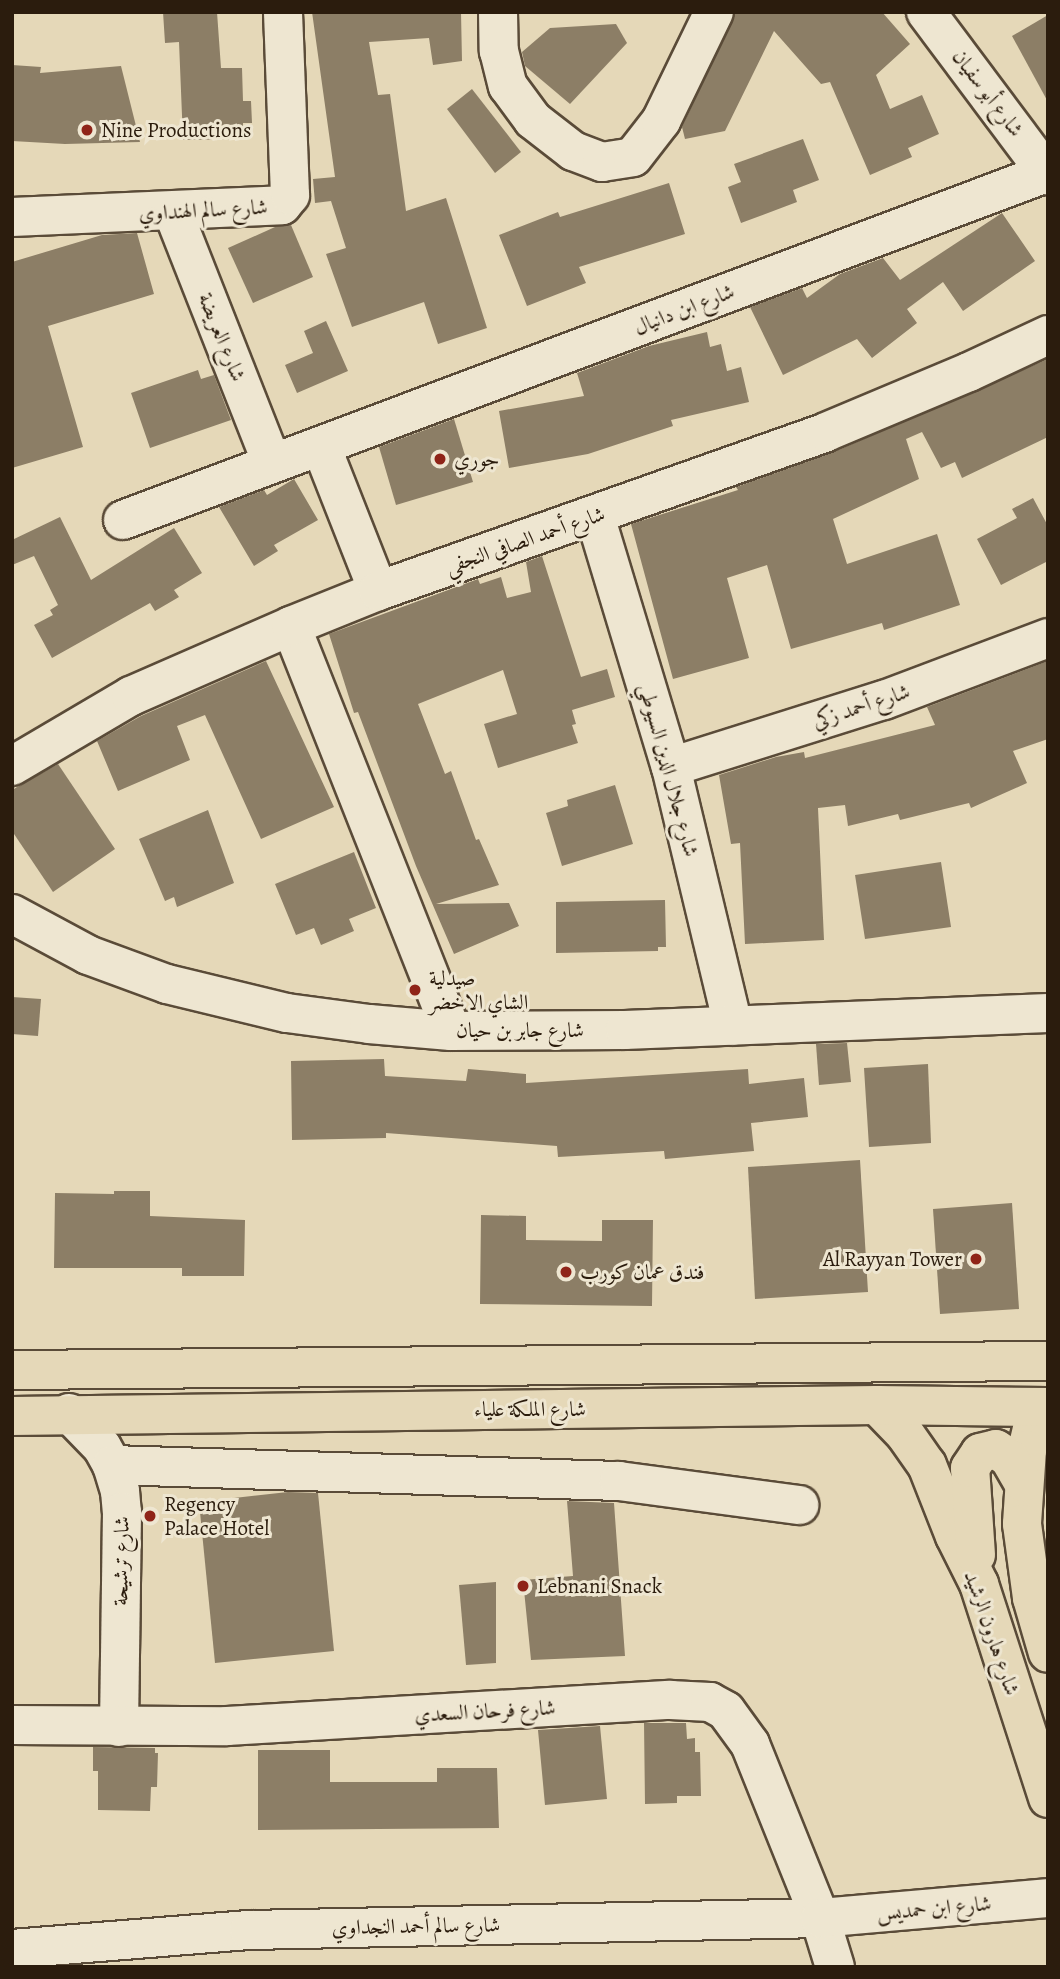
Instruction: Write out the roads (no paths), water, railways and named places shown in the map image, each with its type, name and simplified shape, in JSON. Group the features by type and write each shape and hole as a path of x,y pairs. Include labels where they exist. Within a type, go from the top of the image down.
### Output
{"main road":[{"name":"شارع الملكة علياء","path":"12,1370 1048,1361"},
{"name":"شارع الملكة علياء","path":"12,1416 69,1413 877,1405 1043,1407"},
{"name":"شارع هارون الرشيد","path":"877,1405 905,1434 927,1465 955,1536 979,1584 1048,1798"},
{"path":"1043,1407 1035,1469 1022,1524 1032,1598 1045,1636"},
{"path":"979,1584 970,1468 980,1453 996,1450 1035,1469"}],"street":[{"name":"شارع سالم الهنداوي","path":"12,217 276,207 287,201 290,195 283,12"},
{"path":"498,12 499,51 508,86 533,120 573,151 602,162 634,157 661,121 714,12"},
{"name":"شارع أبو سفيان","path":"926,12 1047,174"},
{"name":"شارع ابن دانيال","path":"123,520 1047,174"},
{"name":"شارع العريضة","path":"173,212 272,463"},
{"name":"شارع أحمد الصافي النجفي","path":"12,766 131,696 290,626 378,591 826,432 969,372 1048,335"},
{"path":"321,446 378,591"},
{"name":"شارع جلال الدين السيوطي","path":"595,516 671,767 733,1026"},
{"path":"290,626 451,1031"},
{"name":"شارع أحمد زكي","path":"671,767 884,700 1048,638"},
{"name":"شارع جابر بن حيان","path":"12,914 88,955 167,984 287,1013 369,1024 451,1031 733,1026 1048,1013"},
{"name":"شارع ترشيحة","path":"69,1413 94,1438 113,1465 122,1512 119,1727"},
{"path":"113,1465 619,1480 799,1505"},
{"name":"شارع فرحان السعدي","path":"12,1725 227,1726 670,1700 710,1702 726,1710 750,1744 820,1918 835,1967"},
{"name":"شارع ابن حمديس","path":"820,1918 1048,1898"},
{"name":"شارع سالم أحمد النجداوي","path":"12,1949 275,1929 820,1918"}],"place":[{"name":"Nine Productions","path":"87,130"},
{"name":"جوري","path":"440,459"},
{"name":"صيدلية الشاي الاخضر","path":"415,990"},
{"name":"Al Rayyan Tower","path":"976,1259"},
{"name":"فندق عمان كورب","path":"566,1272"},
{"name":"Regency Palace Hotel","path":"150,1516"},
{"name":"Lebnani Snack","path":"523,1586"}]}
